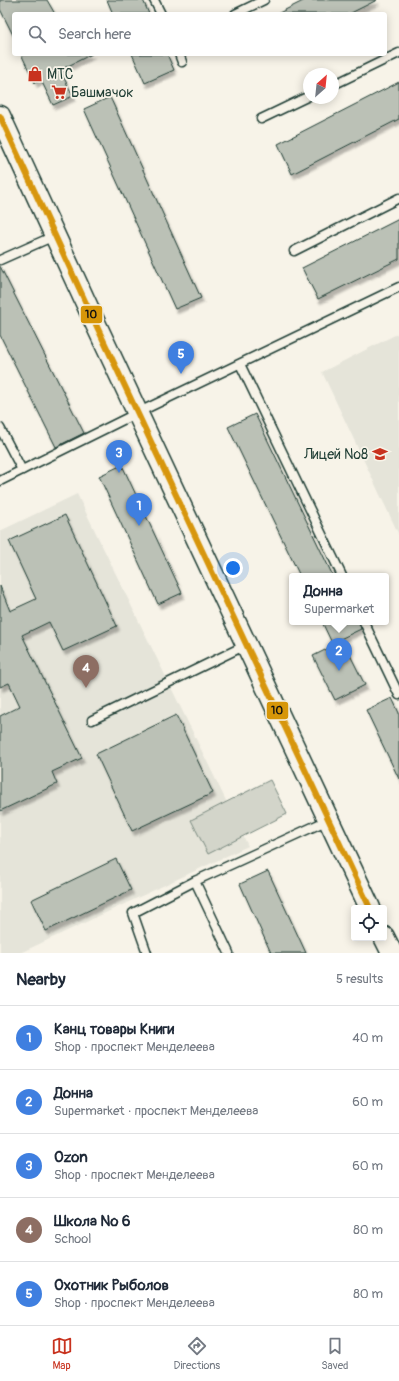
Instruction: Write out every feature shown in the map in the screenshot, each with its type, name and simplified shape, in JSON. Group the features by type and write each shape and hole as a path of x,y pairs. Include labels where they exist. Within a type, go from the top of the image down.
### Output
{"street":[{"path":"0,116 137,413 369,905"},
{"path":"386,941 392,953"}],"lane":[{"path":"154,0 160,12"},
{"path":"239,12 264,0"},
{"path":"339,82 399,53"},
{"path":"261,119 303,99"},
{"path":"294,251 399,198"},
{"path":"0,260 55,236"},
{"path":"0,481 137,413 399,287"},
{"path":"240,364 341,573"},
{"path":"0,428 22,470"},
{"path":"365,625 399,695"},
{"path":"92,720 246,645"},
{"path":"147,953 133,914 195,881 328,819"},
{"path":"195,881 229,953"}],"shaded area":[{"name":"Лицей №8","path":"399,333 399,535 322,372"},
{"path":"77,494 248,846 20,953 0,953 0,531"},
{"path":"270,780 287,814 208,854 191,820"}],"building":[{"path":"0,0 47,0 54,12 12,12 12,33 0,9"},
{"path":"107,0 143,0 148,12 112,12"},
{"path":"305,0 377,0 353,12 281,12"},
{"path":"22,56 88,56 60,70 73,96 53,105 41,80 35,83"},
{"path":"133,56 168,56 174,70 145,83"},
{"path":"399,82 399,119 292,174 278,144"},
{"path":"110,97 201,298 175,309 84,109"},
{"path":"399,219 399,259 318,299 302,268"},
{"path":"0,266 84,433 56,447 0,335"},
{"path":"255,414 332,573 299,573 228,427"},
{"path":"122,465 182,593 158,604 99,476"},
{"path":"65,515 117,626 63,651 49,622 22,635 82,758 52,772 57,784 0,811 0,716 20,706 9,683 0,687 0,586 10,611 36,599 9,541"},
{"path":"323,625 360,625 361,629 332,643"},
{"path":"343,641 365,685 335,700 313,656"},
{"path":"392,698 399,713 399,779 366,710"},
{"path":"176,715 213,793 132,831 96,754"},
{"path":"116,859 131,890 46,931 31,900"},
{"path":"268,871 306,953 271,953 240,884"}],"transit line":[{"name":"10","path":"0,116 91,314 369,905"}],"place":[{"name":"МТС","path":"35,74"},
{"name":"Башмачок","path":"59,92"},
{"name":"Охотник Рыболов","path":"181,374"},
{"name":"Лицей №8","path":"380,454"},
{"name":"Ozon","path":"119,473"},
{"name":"Канц товары Книги","path":"139,526"},
{"name":"Донна","path":"339,671"},
{"name":"Школа № 6","path":"86,688"}]}
